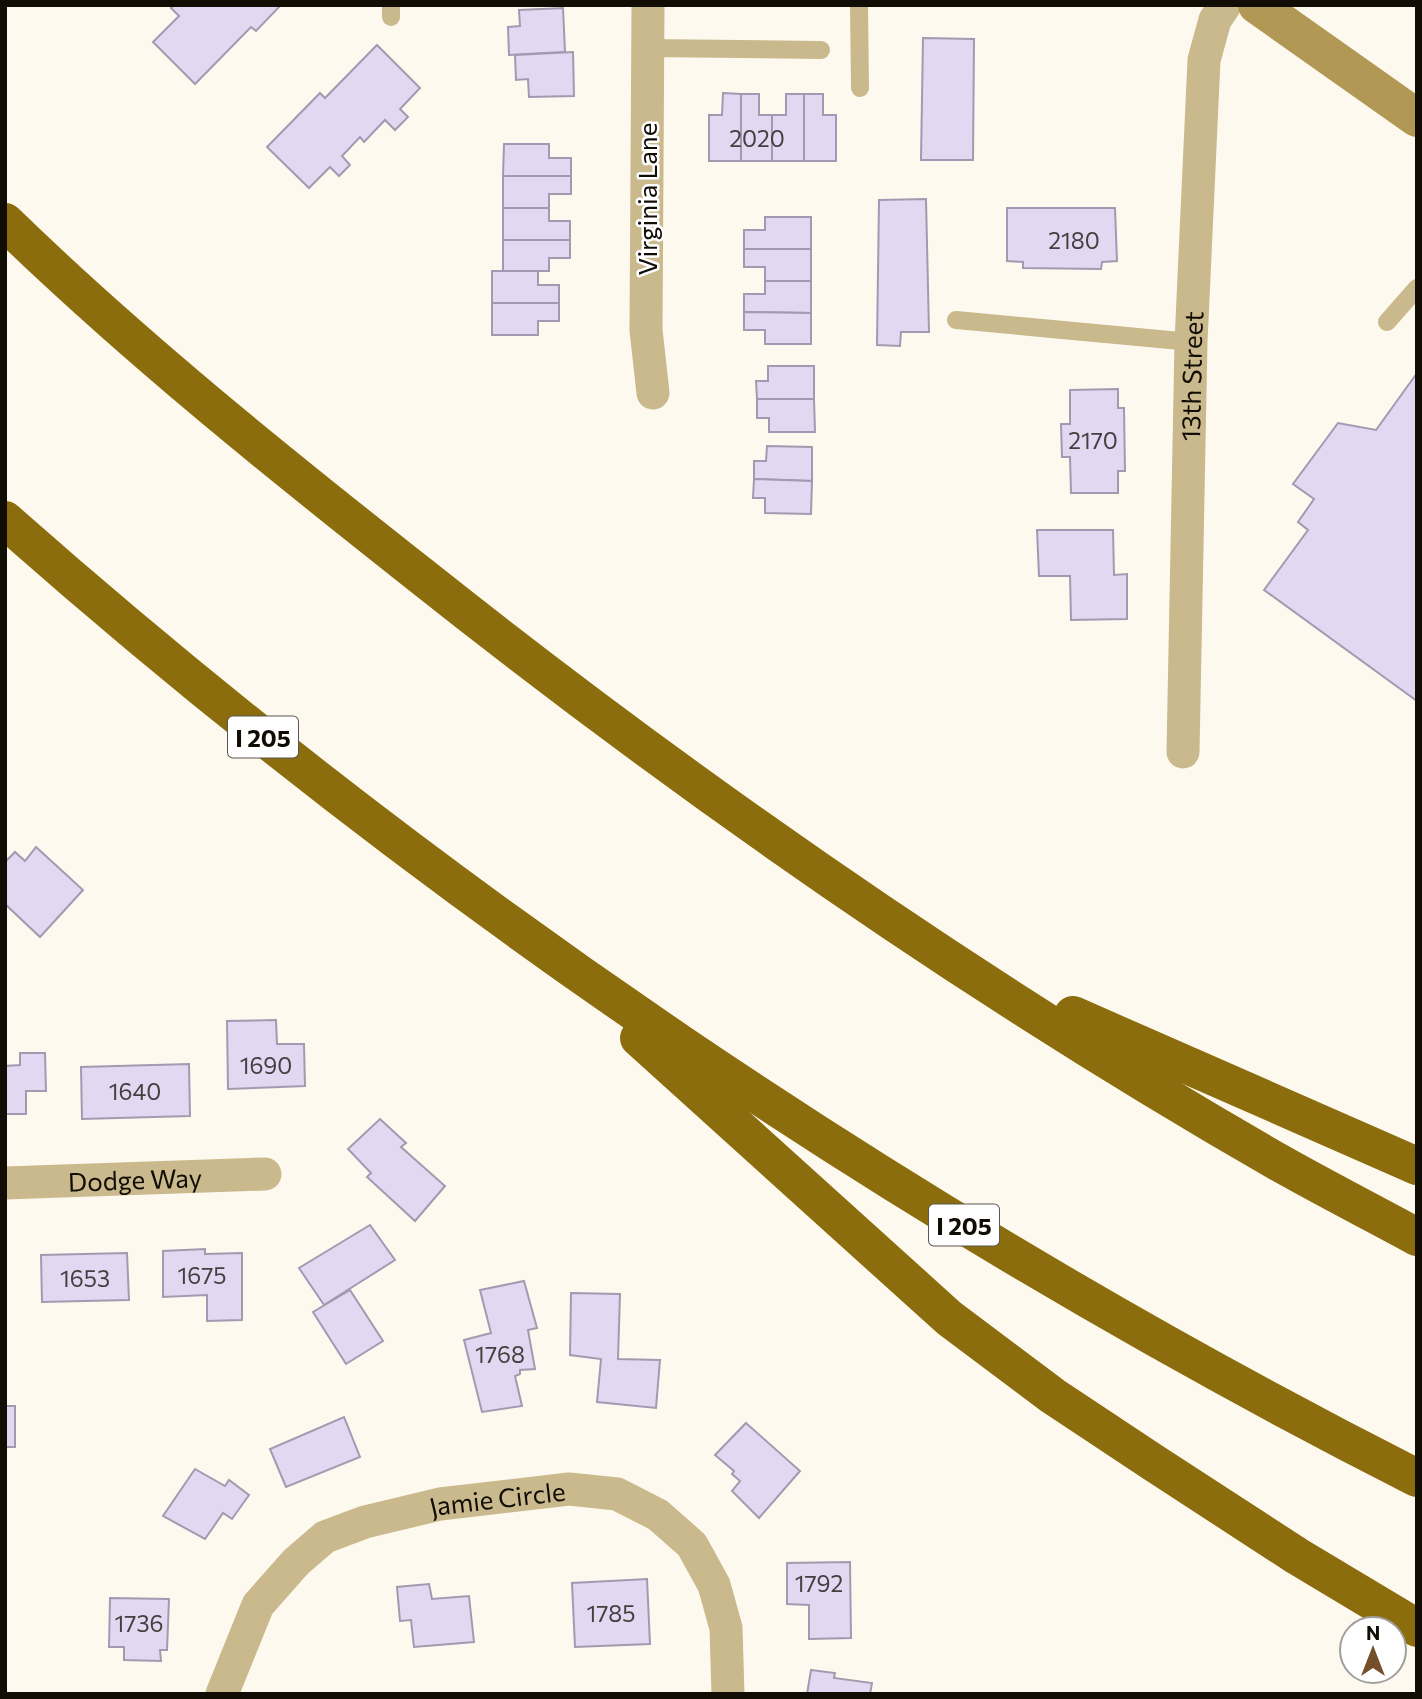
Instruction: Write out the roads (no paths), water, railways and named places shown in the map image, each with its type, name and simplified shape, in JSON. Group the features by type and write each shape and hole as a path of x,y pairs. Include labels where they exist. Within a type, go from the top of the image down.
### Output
{"highway":[{"path":"5,222 51,267 284,468 526,660 722,804 956,964 1141,1081 1269,1157 1417,1237"},
{"name":"I 205","path":"5,520 260,735 531,940 772,1105 953,1219 1133,1325 1248,1390 1417,1478"},
{"path":"531,940 949,1318 1053,1396 1297,1556 1417,1629"},
{"path":"956,964 1417,1166"}],"street":[{"name":"Virginia Lane","path":"648,5 646,330 653,393"},
{"name":"13th Street","path":"1183,752 1191,342 1204,60 1214,20 1225,5"},
{"path":"1257,5 1417,118"},
{"name":"Dodge Way","path":"5,1183 265,1174"},
{"name":"Jamie Circle","path":"222,1694 258,1605 296,1562 325,1537 365,1522 440,1504 569,1489 617,1494 658,1515 692,1545 714,1585 726,1628 728,1694"}],"lane":[{"path":"859,5 860,88"},
{"path":"648,48 821,50"},
{"path":"1387,322 1417,288"},
{"path":"956,320 1191,342"}]}
